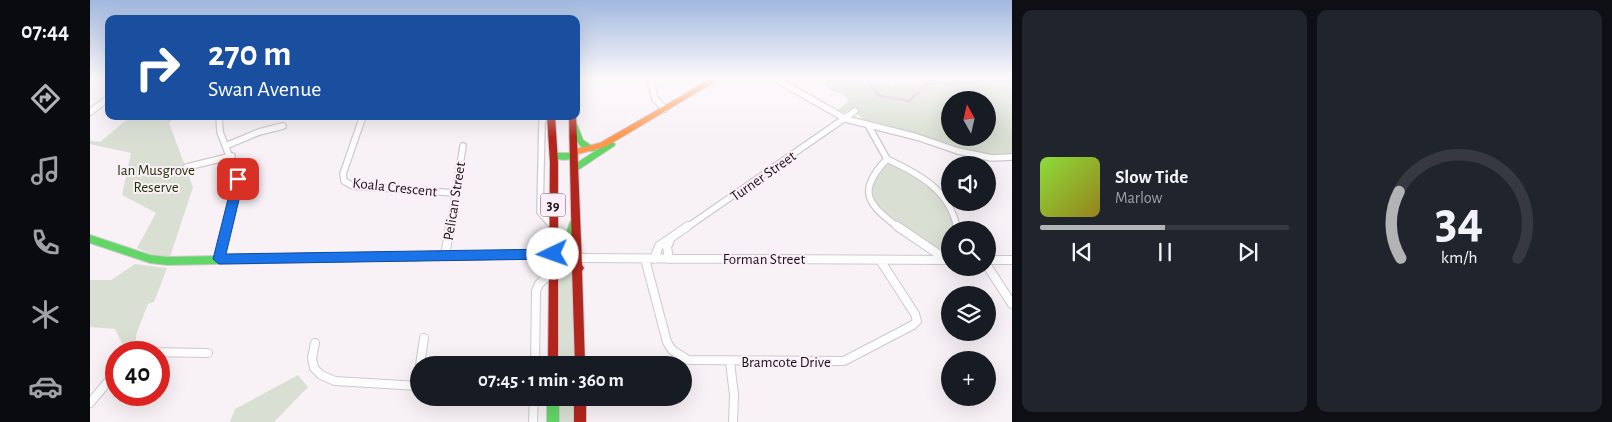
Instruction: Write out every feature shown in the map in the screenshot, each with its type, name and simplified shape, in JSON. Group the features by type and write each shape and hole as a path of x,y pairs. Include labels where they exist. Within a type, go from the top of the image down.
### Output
{"street":[{"path":"655,98 665,109"},
{"path":"575,168 594,152 626,131 684,98"},
{"path":"809,98 846,118 868,125 917,137 958,151 992,158 1012,157"},
{"path":"90,112 105,101"},
{"name":"Turner Street","path":"654,259 655,252 659,246 855,111"},
{"path":"219,120 218,125 237,167 238,179 219,259"},
{"name":"Koala Crescent","path":"362,120 343,174 344,181 352,186 456,193"},
{"path":"543,120 540,212 553,227"},
{"name":"39","path":"551,120 553,154 553,356"},
{"name":"39","path":"573,120 580,356"},
{"path":"868,125 888,158 919,173 933,184 950,206 957,221"},
{"path":"228,145 259,132 283,126"},
{"path":"574,126 580,142 594,152"},
{"name":"Pelican Street","path":"446,256 463,146"},
{"path":"553,154 594,152"},
{"path":"187,167 232,156"},
{"path":"888,158 878,166 871,176 869,184 872,200 894,226 941,255"},
{"path":"553,254 565,249 569,241 576,208"},
{"path":"90,239 150,259 167,261 553,254 564,256 578,268"},
{"path":"669,259 667,247 671,239"},
{"path":"535,356 536,291 539,284 552,272 546,260 539,255"},
{"name":"Forman Street","path":"578,258 941,260"},
{"name":"Bramcote Drive","path":"645,259 663,334 672,350 688,360 730,362 844,361 913,325 916,321 915,314 880,260"},
{"path":"996,260 1012,260"},
{"path":"994,276 1012,304"},
{"path":"421,356 424,338"},
{"path":"315,343 311,361 314,370 323,378 335,382 410,386"},
{"path":"170,352 208,353"},
{"path":"730,362 734,395 733,422"},
{"path":"90,403 105,385"},
{"path":"533,422 534,406"},
{"path":"553,406 553,422"},
{"path":"580,406 580,422"}],"green space":[{"path":"846,98 941,98 941,143 867,122 851,109 843,113 838,110 849,101"},
{"path":"996,98 1012,98 1012,155 987,155 950,146 996,146"},
{"name":"Ian Musgrove Reserve","path":"126,120 172,120 169,123 193,187 170,257 153,255 137,248 156,213 122,195 131,153 90,144 90,141 100,142"},
{"path":"888,162 934,188 941,198 941,211 950,211 952,221 941,221 941,249 915,236 886,215 876,203 872,190 875,176"},
{"path":"560,258 573,267 574,356 558,356 558,259"},
{"path":"135,264 167,268 154,302 148,304 136,335 136,341 121,341 115,329 90,327 90,280 111,280"},
{"path":"298,375 308,387 274,422 230,422 235,409"},
{"path":"559,406 574,406 574,422 559,422"}],"waterway":[{"path":"890,98 909,101 913,98"}],"traffic: fast":[{"path":"574,126 580,142 592,149"},
{"path":"575,168 611,144"},
{"path":"554,156 574,156"},
{"path":"553,254 568,242 573,224"},
{"path":"90,239 150,259 167,261 371,257"},
{"path":"553,406 553,422"}],"traffic: slow":[{"path":"574,152 602,145 684,98"},
{"path":"371,257 553,254"}],"traffic: jam":[{"path":"551,120 554,163 553,356"},
{"path":"573,120 580,356"},
{"path":"554,254 564,256 579,268"},
{"path":"580,406 580,422"}],"route":[{"path":"238,179 219,259 553,254"}]}
